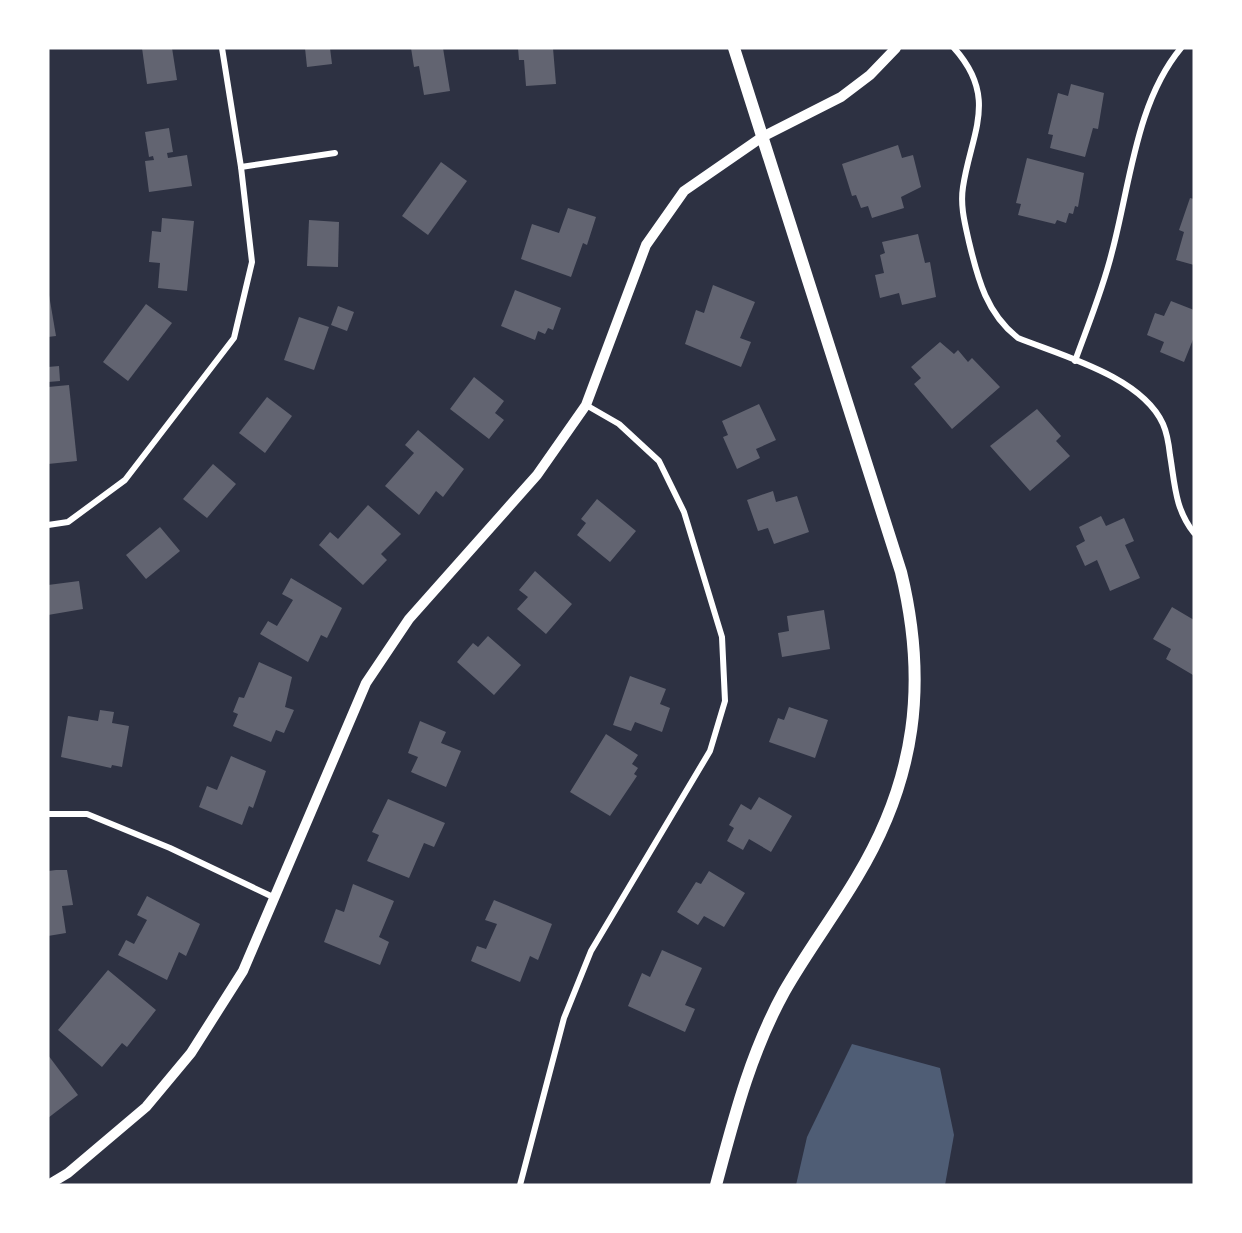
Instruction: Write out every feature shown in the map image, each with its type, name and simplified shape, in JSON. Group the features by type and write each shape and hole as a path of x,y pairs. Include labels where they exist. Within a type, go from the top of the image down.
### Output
{"main road":[{"path":"716,1185 751,1059 784,992 858,876 884,828 908,760 916,684 915,645 910,608 878,495 734,48"}],"street":[{"path":"48,525 68,522 125,480 234,338 252,262 241,167 222,48"},
{"path":"48,1185 68,1173 146,1107 191,1053 243,971 366,683 409,619 537,475 586,405 646,245 684,191 762,137 841,97 870,75 896,48"},
{"path":"954,48 967,62 976,85 980,107 978,132 963,188 962,213 978,281 989,306 1003,326 1018,338 1128,385 1148,402 1163,424 1170,454 1175,500 1194,533"},
{"path":"1076,361 1112,254 1149,104 1162,73 1181,48"},
{"path":"241,167 335,153"},
{"path":"520,1185 564,1018 587,962 710,751 725,701 723,637 684,512 659,461 619,424 586,405"},
{"path":"48,814 87,814 170,848 273,897"}],"water":[{"path":"852,1044 940,1068 954,1135 945,1185 796,1185 807,1137"}],"building":[{"path":"142,48 172,48 177,80 147,84"},
{"path":"305,48 330,48 332,64 307,67"},
{"path":"411,48 443,48 450,91 424,95 419,66 414,67"},
{"path":"518,48 553,48 556,84 526,86 524,60 519,60"},
{"path":"1071,84 1104,93 1098,129 1093,128 1085,157 1050,148 1053,135 1048,134 1058,93 1068,96"},
{"path":"169,128 173,152 167,153 168,158 187,155 192,186 149,192 145,161 154,160 153,156 149,157 145,132"},
{"path":"898,145 902,158 913,155 921,187 901,197 904,208 872,218 868,206 861,208 856,195 852,196 842,164"},
{"path":"1027,158 1084,173 1078,207 1075,206 1073,214 1069,213 1066,223 1057,220 1055,224 1018,215 1021,204 1016,203"},
{"path":"441,162 467,181 428,235 402,216"},
{"path":"1190,198 1194,199 1194,265 1176,260 1184,232 1179,230"},
{"path":"568,208 596,217 587,245 583,243 571,277 521,259 532,224 559,233"},
{"path":"162,218 194,221 187,291 158,288 160,263 149,262 152,231 161,232"},
{"path":"309,220 339,222 338,267 307,266"},
{"path":"918,234 925,263 930,262 936,297 902,305 899,293 880,298 875,275 884,273 880,255 885,253 882,242"},
{"path":"713,285 755,302 740,338 751,342 741,367 685,344 696,310 704,313"},
{"path":"48,289 56,336 48,337"},
{"path":"515,290 561,308 553,330 548,328 545,334 538,331 535,340 501,326"},
{"path":"1171,301 1194,310 1194,337 1184,362 1160,352 1164,342 1147,335 1155,313 1164,316"},
{"path":"146,304 172,323 128,381 103,362"},
{"path":"338,306 354,312 347,331 331,325"},
{"path":"299,317 329,327 314,370 284,360"},
{"path":"940,342 954,354 958,350 968,362 972,358 1000,387 952,429 914,384 921,378 911,367"},
{"path":"59,366 60,381 48,382 48,367"},
{"path":"474,377 504,401 495,413 504,420 489,439 450,409"},
{"path":"69,385 77,461 48,464 48,387"},
{"path":"267,397 292,416 265,453 239,433"},
{"path":"759,404 776,440 756,449 760,458 737,469 723,437 728,435 722,421"},
{"path":"1037,409 1061,436 1056,441 1070,456 1030,491 990,446"},
{"path":"418,430 464,469 443,497 436,491 419,515 385,486 414,453 405,445"},
{"path":"213,464 236,484 207,518 183,499"},
{"path":"773,491 776,502 797,496 809,532 774,544 768,528 758,531 747,500"},
{"path":"597,499 636,531 610,562 577,535 586,523 581,519"},
{"path":"368,505 401,534 381,554 387,560 363,585 319,545 330,532 338,539"},
{"path":"1101,516 1106,526 1124,518 1134,541 1125,545 1140,578 1110,591 1097,560 1085,566 1076,546 1085,541 1079,527"},
{"path":"160,527 180,551 146,579 126,555"},
{"path":"535,571 572,604 546,634 517,609 528,597 519,590"},
{"path":"291,578 342,608 327,638 321,635 308,662 260,634 268,621 277,626 293,600 282,594"},
{"path":"79,581 83,609 48,615 48,585"},
{"path":"1172,607 1194,620 1193,675 1166,659 1171,649 1153,639"},
{"path":"824,610 830,649 782,657 778,633 789,631 787,616"},
{"path":"488,636 521,665 494,695 457,662 473,643 478,647"},
{"path":"259,662 292,677 285,707 294,710 284,733 276,730 271,742 233,726 238,714 233,712 239,697 244,698"},
{"path":"630,676 666,689 660,704 670,708 662,732 635,722 631,731 613,725"},
{"path":"789,707 828,720 815,758 769,742 778,718 784,720"},
{"path":"100,710 114,712 112,723 129,726 122,767 112,765 111,768 61,757 68,716 98,721"},
{"path":"420,721 446,732 441,743 461,751 446,787 411,772 418,757 408,753"},
{"path":"606,734 638,755 632,764 638,768 634,774 637,776 610,816 570,792"},
{"path":"231,756 266,771 253,808 249,806 242,825 199,807 207,786 217,790"},
{"path":"759,797 792,816 771,852 749,839 743,850 727,841 734,828 729,825 741,804 751,810"},
{"path":"388,799 445,823 434,847 424,843 409,878 367,861 379,835 372,832"},
{"path":"67,870 73,905 62,906 66,933 48,936 48,871"},
{"path":"709,871 745,893 724,927 704,916 698,925 677,912 696,882 701,884"},
{"path":"353,884 394,901 379,937 389,942 380,965 324,942 336,909 344,912"},
{"path":"147,896 200,924 186,956 179,952 167,980 118,955 126,940 134,944 147,920 137,915"},
{"path":"494,900 552,924 538,960 530,956 520,982 471,961 477,946 486,949 497,924 485,920"},
{"path":"662,950 702,968 685,1005 695,1009 685,1032 628,1006 642,973 650,977"},
{"path":"108,970 156,1010 127,1047 122,1043 102,1067 58,1030"},
{"path":"48,1055 78,1095 48,1118"}]}
